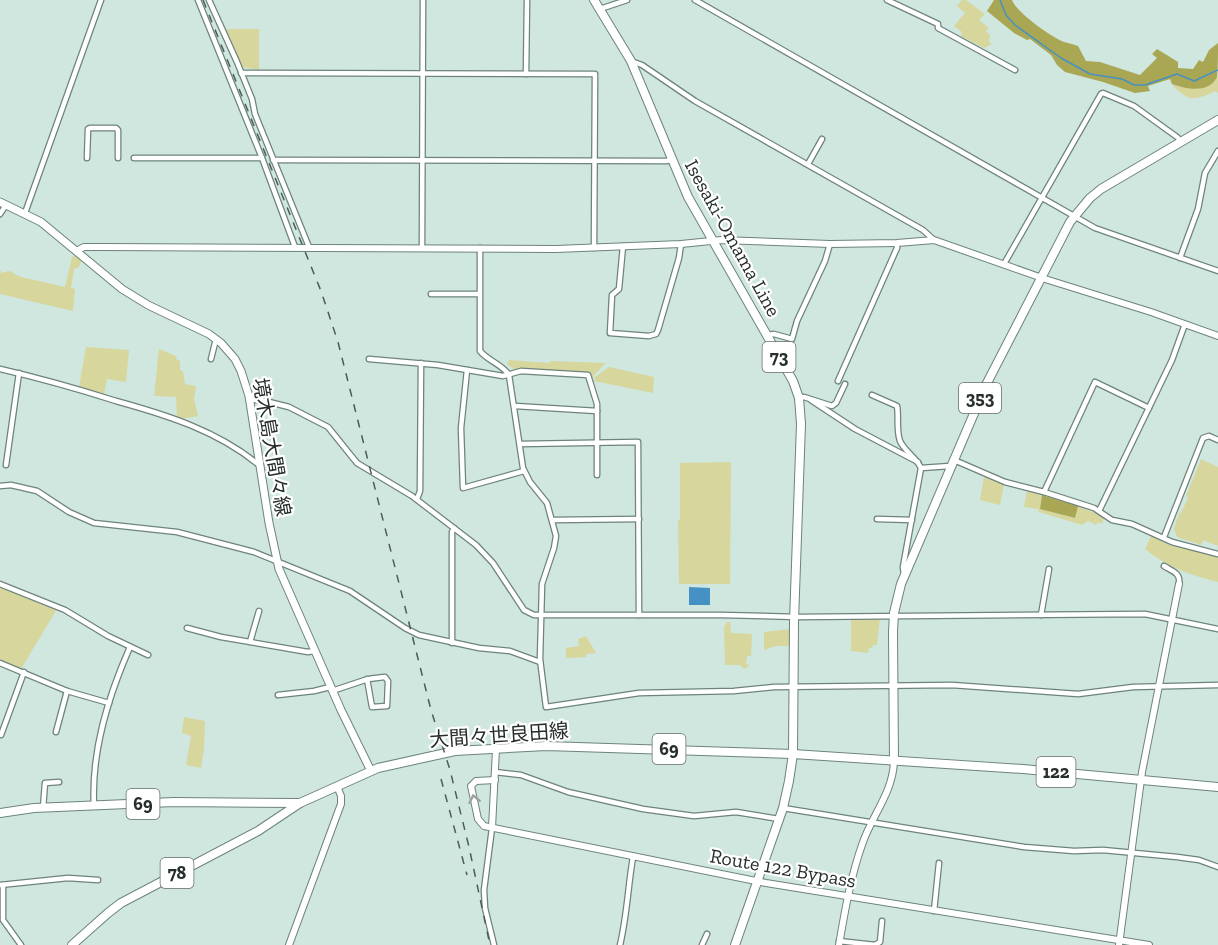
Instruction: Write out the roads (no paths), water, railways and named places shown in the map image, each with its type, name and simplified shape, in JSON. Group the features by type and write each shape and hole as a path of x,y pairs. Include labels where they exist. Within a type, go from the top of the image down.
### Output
{"highway":[{"name":"353","path":"894,761 894,616 904,575 987,382 1055,248 1074,216 1101,189 1218,120"},
{"name":"122","path":"793,754 1141,779 1218,787"},
{"path":"735,945 783,808 793,754"}],"main road":[{"name":"Isesaki-Omama Line","path":"594,0 631,61 688,197 768,335 793,381 799,398 801,418 794,617 793,754"},
{"name":"境木島大間々線","path":"3,204 41,222 122,289 206,332 228,350 238,365 249,400 277,562 331,689 371,771"},
{"name":"大間々世良田線","path":"0,813 43,808 216,801 300,802 371,771 448,752 535,746 579,746 793,754"},
{"name":"78","path":"72,945 122,903 258,831 300,802"}],"street":[{"path":"25,213 101,0"},
{"path":"198,0 262,158 295,247"},
{"path":"209,0 252,99 255,114 309,247"},
{"path":"422,248 423,0"},
{"path":"526,74 527,0"},
{"path":"600,9 627,0"},
{"path":"695,0 1095,228 1218,271"},
{"path":"886,0 924,16 938,24 938,28 1016,69"},
{"path":"631,61 642,65 695,101 923,230 934,240 1218,336"},
{"path":"241,73 594,74 594,248"},
{"path":"1004,264 1101,94 1104,93 1134,106 1181,141"},
{"path":"87,158 88,129 90,128 116,128 118,130 118,158"},
{"path":"808,164 822,139"},
{"path":"1180,258 1198,209 1205,173 1218,151"},
{"path":"134,158 262,158"},
{"path":"273,160 594,162 671,160"},
{"path":"0,214 3,204"},
{"path":"76,251 84,247 556,249 714,241 830,244 934,240"},
{"path":"838,381 897,248 897,243"},
{"path":"623,246 619,289 612,295 610,333 651,336 658,330 681,244"},
{"path":"768,335 792,339 797,321 825,261 830,244"},
{"path":"480,248 480,351 504,368 509,375 524,471 545,500 553,520 556,540 543,576 540,662 546,707 639,693 794,687 973,686 1078,694 1158,686 1218,685"},
{"path":"431,294 479,294"},
{"path":"1100,511 1172,360 1185,324"},
{"path":"211,359 216,339"},
{"path":"369,359 421,363 503,376 521,371 587,375 597,404 597,475"},
{"path":"417,499 420,491 421,363"},
{"path":"0,369 50,381 169,416 220,439 260,465"},
{"path":"467,370 461,428 463,488 524,471"},
{"path":"6,465 19,374"},
{"path":"1044,492 1095,382 1149,408"},
{"path":"799,398 804,397 830,406 834,405 845,384"},
{"path":"872,395 897,406 899,439 921,468 903,567 904,575"},
{"path":"249,400 261,400 289,407 331,430 357,464 417,499 476,545 493,562 524,610 530,615 542,617 1145,615 1218,629"},
{"path":"811,400 855,429 918,462"},
{"path":"515,406 597,411"},
{"path":"1164,537 1203,438 1209,436 1218,441"},
{"path":"520,444 638,441 639,615"},
{"path":"921,468 953,464 1100,511 1112,520 1122,521 1179,545 1218,554"},
{"path":"0,486 11,485 37,491 69,512 94,523 177,532 254,552 350,591 414,633 452,643 510,651 540,662"},
{"path":"553,520 639,519"},
{"path":"877,519 912,520"},
{"path":"452,643 452,532 454,528"},
{"path":"1120,943 1141,779 1179,584 1178,574 1164,566"},
{"path":"1041,615 1049,569"},
{"path":"0,584 65,610 148,655"},
{"path":"250,642 259,611"},
{"path":"187,628 250,642 308,652 315,651"},
{"path":"94,806 94,766 109,704 130,647"},
{"path":"0,663 67,691 109,704"},
{"path":"1,735 24,672"},
{"path":"278,695 331,689 367,679 385,677 388,680 387,706 372,707 367,679"},
{"path":"56,732 67,691"},
{"path":"494,945 484,890 492,828 496,749"},
{"path":"882,921 880,942 875,945 839,943 848,896 861,848 872,821 889,790 894,761"},
{"path":"495,772 516,773 575,794 635,807 694,816 736,812 779,819"},
{"path":"492,828 480,823 471,786 476,781 495,780"},
{"path":"43,808 45,783 59,782"},
{"path":"289,945 341,804 337,786"},
{"path":"783,808 1024,848 1131,852 1187,858 1218,867"},
{"name":"Route 122 Bypass","path":"492,828 756,881 1120,943 1149,945"},
{"path":"620,945 628,908 628,887 633,857"},
{"path":"934,910 939,863"},
{"path":"21,945 3,918 1,885 68,878 98,880"},
{"path":"0,931 7,926"},
{"path":"702,945 707,934"}],"water":[{"path":"689,587 710,588 710,605 689,605"}],"waterway":[{"path":"1000,0 1006,15 1015,25 1061,58 1090,74 1122,79 1134,85 1145,85 1177,74 1194,81 1218,70"}],"railway":[{"path":"203,0 321,291 338,342 431,710 450,770 490,945"},
{"path":"441,779 467,875"}]}
